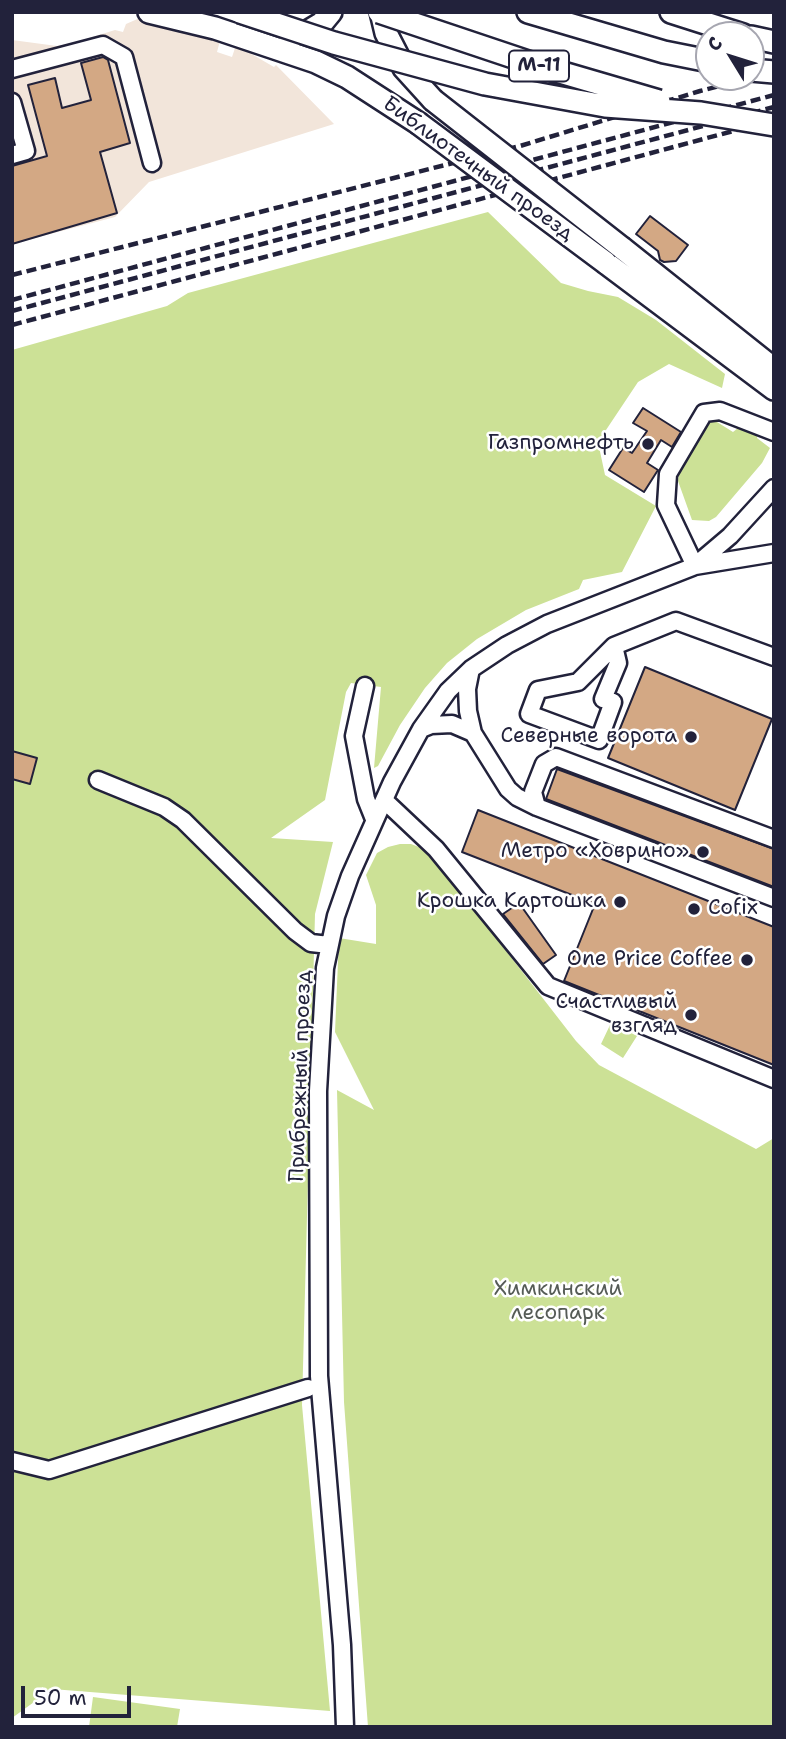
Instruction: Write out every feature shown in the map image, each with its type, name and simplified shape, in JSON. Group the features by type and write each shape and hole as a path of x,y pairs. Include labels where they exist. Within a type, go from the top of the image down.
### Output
{"main road":[{"name":"Библиотечный проезд","path":"149,12 215,28 316,62 347,77 614,255 774,369"},
{"path":"240,12 334,43 485,84 606,106 701,113"},
{"path":"215,28 288,36 307,32 323,23 331,12"},
{"name":"Библиотечный проезд","path":"380,12 386,33 404,68 433,100 774,389"},
{"name":"М-11","path":"380,12 546,68 701,113 774,125"},
{"name":"М-11","path":"528,12 664,52 695,58"},
{"path":"671,12 699,21"}],"street":[{"path":"12,69 103,45 124,57 152,163"},
{"path":"12,102 26,151 12,155"},
{"path":"695,566 666,505 668,474 704,413 720,411 774,432"},
{"name":"Прибрежный проезд","path":"695,566 723,544 774,488"},
{"name":"Прибрежный проезд","path":"345,1727 342,1645 319,1376 318,1090 322,1006 329,945 350,876 374,819 421,729 448,691 471,669 507,645 547,624 695,566 774,553"},
{"path":"614,646 618,663 603,699 613,702 599,740 529,714 538,690 578,682 614,646 676,621 774,657"},
{"path":"471,669 467,690 473,733 508,789 517,797 774,898"},
{"path":"365,686 354,736 366,799 374,819"},
{"path":"421,729 432,725 452,724 473,733"},
{"path":"537,807 533,792 544,765 556,757 774,839"},
{"path":"97,780 163,807 183,820 295,930 311,943 329,945"},
{"path":"384,800 436,849 548,986 774,1079"},
{"path":"12,1461 49,1470 308,1388"}],"shaded area":[{"path":"142,17 221,37 217,52 232,57 236,45 274,67 276,65 334,124 149,182 115,217 12,244 12,40 57,46 115,30 123,32 126,24"}],"green space":[{"path":"488,212 561,283 618,297 656,320 725,374 722,388 669,364 638,382 598,442 605,475 656,506 622,572 583,580 579,589 526,610 477,639 447,663 425,688 400,725 378,766 374,768 381,687 351,683 346,692 325,800 271,838 333,842 315,914 302,1405 330,1711 52,1689 12,1718 12,350 167,306 188,293"},
{"path":"707,420 717,422 733,432 743,424 758,432 757,438 770,448 762,463 716,517 709,521 692,520 678,481 680,460 686,459"},
{"name":"Химкинский лесопарк","path":"400,844 411,844 424,849 434,858 576,1041 599,1065 756,1149 774,1138 774,1727 368,1727 344,1402 337,1090 374,1110 335,1032 339,938 376,944 376,905 366,875 377,853"},
{"path":"614,1024 637,1036 623,1058 601,1044 610,1025"},
{"path":"93,1697 180,1709 177,1727 89,1727"}],"building":[{"path":"103,57 108,60 130,143 100,152 117,213 12,244 12,166 47,156 28,85 55,78 62,108 91,100 81,63"},
{"path":"650,216 688,245 676,261 660,260 658,251 636,234"},
{"path":"643,408 681,432 672,447 661,440 647,463 658,470 644,492 609,470 623,448 632,453 647,431 633,423"},
{"name":"Северные ворота","path":"645,667 772,719 735,810 608,758"},
{"path":"12,751 37,758 30,784 12,779"},
{"path":"557,769 774,849 774,887 546,799"},
{"path":"478,810 774,927 774,1065 564,981 595,904 462,852"},
{"path":"519,903 556,955 543,964 503,914"}],"railway":[{"path":"12,275 520,146 700,91 774,72"},
{"path":"12,300 774,95"},
{"path":"12,311 774,107"},
{"path":"12,325 774,120"}],"place":[{"name":"Газпромнефть","path":"648,444"},
{"name":"Северные ворота","path":"691,737"},
{"name":"Метро «Ховрино»","path":"703,852"},
{"name":"Крошка Картошка","path":"620,902"},
{"name":"Cofix","path":"694,909"},
{"name":"One Price Coffee","path":"747,960"},
{"name":"Счастливый взгляд","path":"691,1015"}]}
